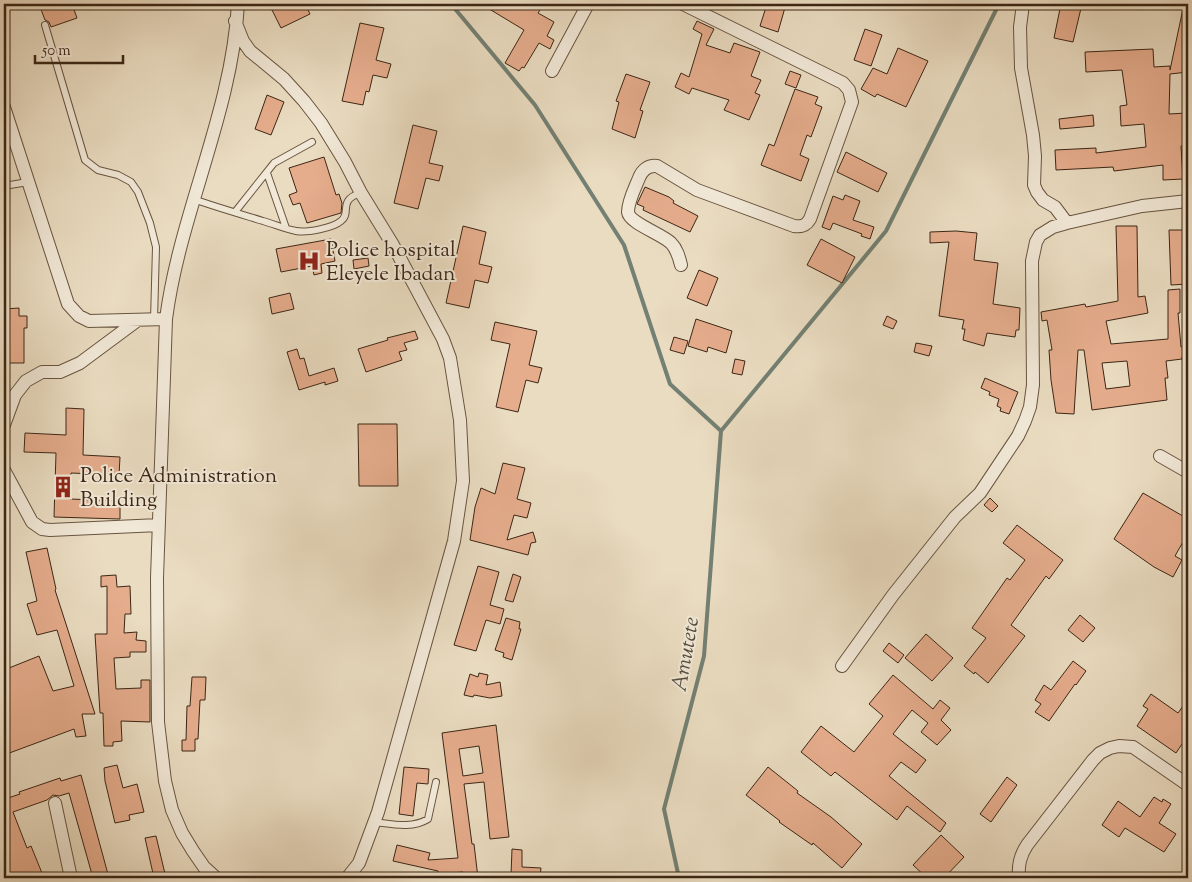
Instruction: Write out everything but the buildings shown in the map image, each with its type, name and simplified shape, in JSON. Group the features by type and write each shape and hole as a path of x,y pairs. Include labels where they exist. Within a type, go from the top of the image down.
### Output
{"street":[{"path":"216,878 204,867 182,832 172,810 165,781 158,722 156,646 160,525 160,320 171,290 193,199 224,93 238,4"},
{"path":"552,71 588,4"},
{"path":"681,265 672,244 630,217 630,204 644,169 657,166 697,190 794,226 803,226 808,224 810,219 852,102 849,90 843,83 683,4"},
{"path":"1023,4 1020,27 1021,68 1033,135 1035,156 1034,185 1043,200 1055,207 1067,222"},
{"path":"235,21 243,41 250,51 284,79 321,123 412,280 443,339 450,358 460,420 462,473 460,511 454,541 374,822 359,863 347,878"},
{"path":"4,107 68,304 79,316 90,321 160,320"},
{"path":"842,666 892,595 956,517 980,493 1018,436 1025,421 1030,406 1033,385 1032,261 1036,242 1040,235 1053,227 1067,222 1142,206 1188,201"},
{"path":"4,425 16,395 26,381 42,372 60,372 80,363 138,320"},
{"path":"1160,456 1188,472"},
{"path":"4,470 32,522 42,529 160,525"},
{"path":"1019,878 1018,869 1021,855 1027,845 1100,753 1119,746 1133,747 1188,785"},
{"path":"55,803 72,878"},
{"path":"359,863 359,878"}],"lane":[{"path":"45,25 85,160 98,170 118,175 131,182 138,192 150,223 156,247 160,320"},
{"path":"235,212 274,163 312,142"},
{"path":"267,173 286,228"},
{"path":"4,186 28,182"},
{"path":"193,199 286,228 309,231 341,222 345,216 346,204 349,199 361,193"},
{"path":"374,822 401,826 423,823 428,819 436,782"}],"waterway":[{"path":"451,4 535,105 624,245 670,384 721,431"},
{"path":"721,431 886,231 999,4"},
{"name":"Amutete","path":"679,878 664,809 704,656 721,431"}],"place":[{"name":"Police hospital Eleyele Ibadan","path":"309,261"},
{"name":"Police Administration Building","path":"63,487"}]}
